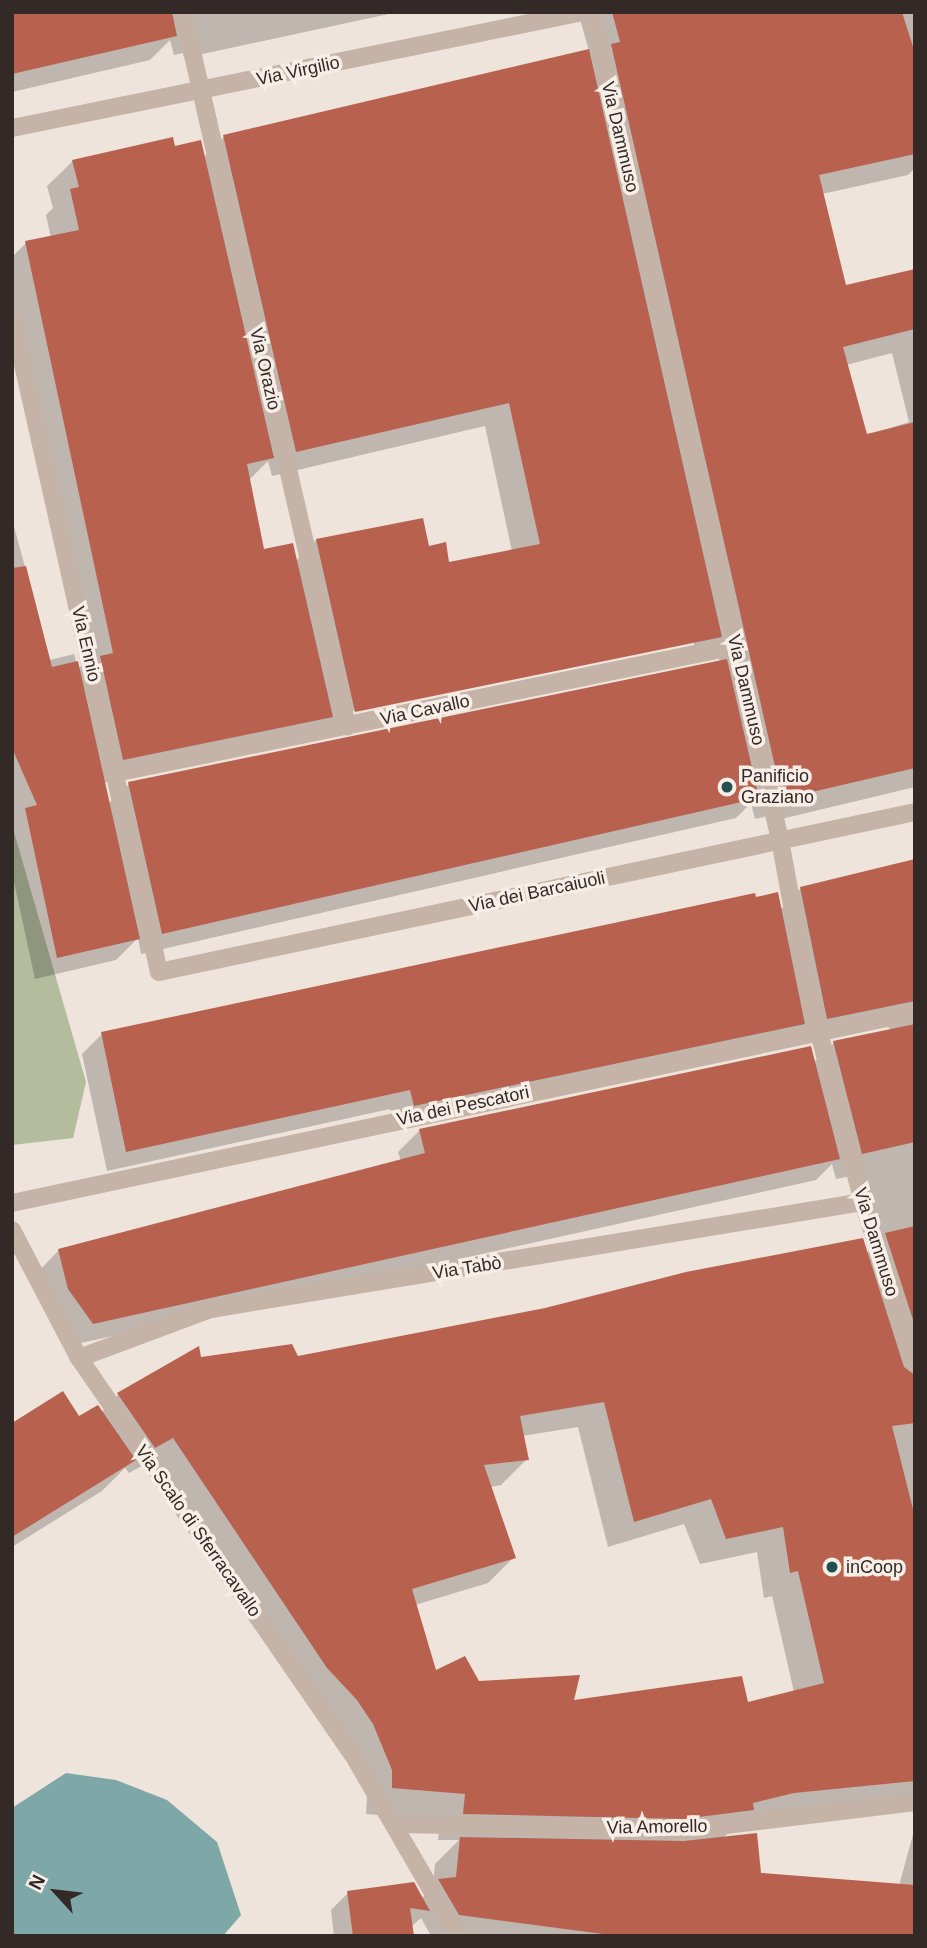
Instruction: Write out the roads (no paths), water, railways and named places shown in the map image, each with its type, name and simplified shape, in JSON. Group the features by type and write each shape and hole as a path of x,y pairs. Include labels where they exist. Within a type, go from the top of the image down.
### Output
{"street":[{"name":"Via Orazio","path":"183,12 346,726"},
{"name":"Via Virgilio","path":"12,128 201,92 583,12"},
{"name":"Via Dammuso","path":"592,12 780,840 819,1030 863,1202 915,1364"},
{"name":"Via Ennio","path":"12,315 159,972"},
{"name":"Via Cavallo","path":"115,773 736,646"},
{"name":"Via dei Barcaiuoli","path":"159,972 915,812"},
{"name":"Via dei Pescatori","path":"12,1203 819,1030 915,1012"},
{"name":"Via Tabò","path":"79,1358 211,1309 863,1202"},
{"name":"Via Scalo di Sferracavallo","path":"12,1230 79,1358 397,1824 458,1936"},
{"name":"Via Amorello","path":"397,1824 684,1830 915,1802"}],"water":[{"path":"66,1773 116,1780 167,1800 217,1842 241,1915 223,1936 12,1936 12,1808"}],"place":[{"name":"Panificio Graziano","path":"727,787"},
{"name":"inCoop","path":"832,1567"}]}
